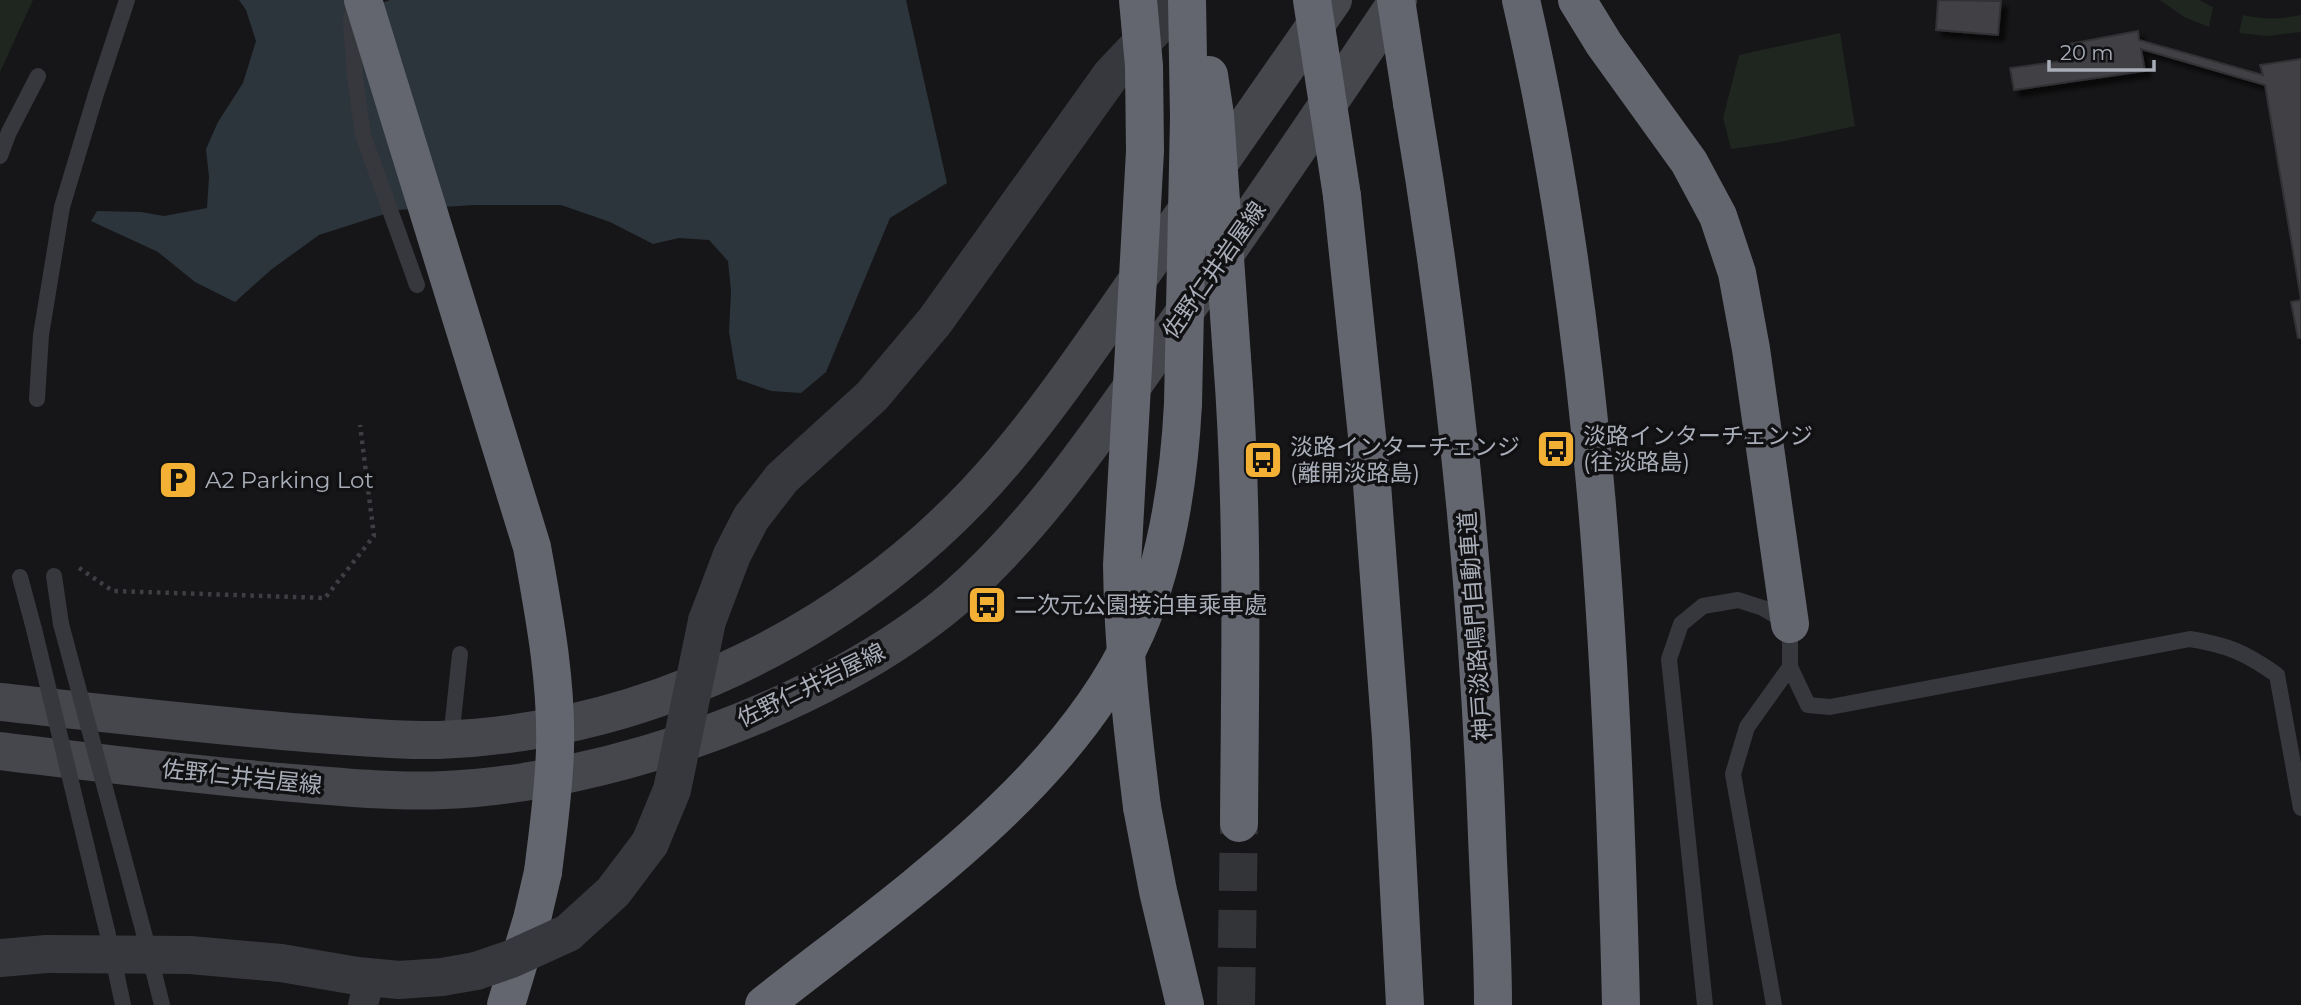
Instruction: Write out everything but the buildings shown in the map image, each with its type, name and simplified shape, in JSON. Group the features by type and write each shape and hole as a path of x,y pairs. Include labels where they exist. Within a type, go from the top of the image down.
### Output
{"highway":[{"path":"363,0 532,547 546,622 554,709 552,796 543,872 506,1005"},
{"path":"1138,0 1144,66 1145,150 1122,590 1126,674 1142,807 1158,891 1185,1005"},
{"path":"764,1005 940,865 1035,778 1075,731 1107,684 1136,632 1165,540 1174,489 1183,404 1189,118 1184,0"},
{"path":"1197,0 1215,115 1236,409 1240,578 1239,823"},
{"path":"1312,0 1342,195 1372,484 1391,738 1405,1005"},
{"name":"神戸淡路鳴門自動車道","path":"1397,0 1430,208 1463,466 1483,737 1493,1005"},
{"path":"1521,0 1552,154 1571,279 1587,414 1609,669 1616,809 1620,1005"},
{"path":"1577,0 1604,44 1689,162 1718,216 1737,273 1751,349 1790,624"}],"main road":[{"path":"0,702 266,730 357,737 451,739 508,734 586,719 657,699 731,669 796,637 908,557 1002,463 1054,398 1334,0"},
{"name":"佐野仁井岩屋線","path":"0,751 249,780 338,787 444,790 512,783 585,770 655,752 722,728 852,670 905,638 956,597 1000,555 1093,443 1258,209 1397,0"}],"street":[{"path":"0,958 47,954 190,955 281,963 367,991 399,980 476,971 511,959 568,933 613,892 650,843 672,790 707,621 732,555 751,518 782,478 872,396 935,321 1111,75 1184,0"}],"lane":[{"path":"37,399 41,335 62,207 128,0"},
{"path":"355,0 351,21 363,135 417,285"},
{"path":"0,156 9,132 38,76"},
{"path":"54,576 61,624 162,1005"},
{"path":"20,577 123,1005"},
{"path":"1705,1005 1669,659 1681,624 1703,606 1738,600 1763,608 1790,624 1790,667 1808,705 1830,707 2190,639 2222,644 2253,657 2277,675 2301,808"},
{"path":"451,739 460,654"},
{"path":"1774,1005 1733,774 1747,727 1790,667"}],"path":[{"path":"70,562 113,591 325,598 374,536 360,425"}],"shaded area":[{"path":"0,0 33,0 0,72"},
{"path":"239,0 354,0 379,4 390,0 906,0 947,183 890,218 826,372 801,393 771,391 737,379 729,332 731,291 728,261 709,240 679,238 653,244 610,222 561,205 474,205 397,210 319,235 272,269 235,302 195,282 158,252 91,221 97,211 141,212 164,216 207,208 209,177 206,149 218,122 243,83 256,41 246,10"},
{"path":"2160,0 2199,0 2213,7 2209,27 2184,17"},
{"path":"2243,15 2272,18 2301,15 2301,32 2268,36 2239,33"},
{"path":"1840,33 1855,126 1731,149 1723,118 1739,55"}],"tunnel":[{"path":"1236,1005 1239,823"}],"place":[{"name":"淡路インターチェンジ (往淡路島)","path":"1556,449"},
{"name":"淡路インターチェンジ (離開淡路島)","path":"1263,460"},
{"name":"A2 Parking Lot","path":"178,480"},
{"name":"二次元公園接泊車乘車處","path":"987,605"}]}
